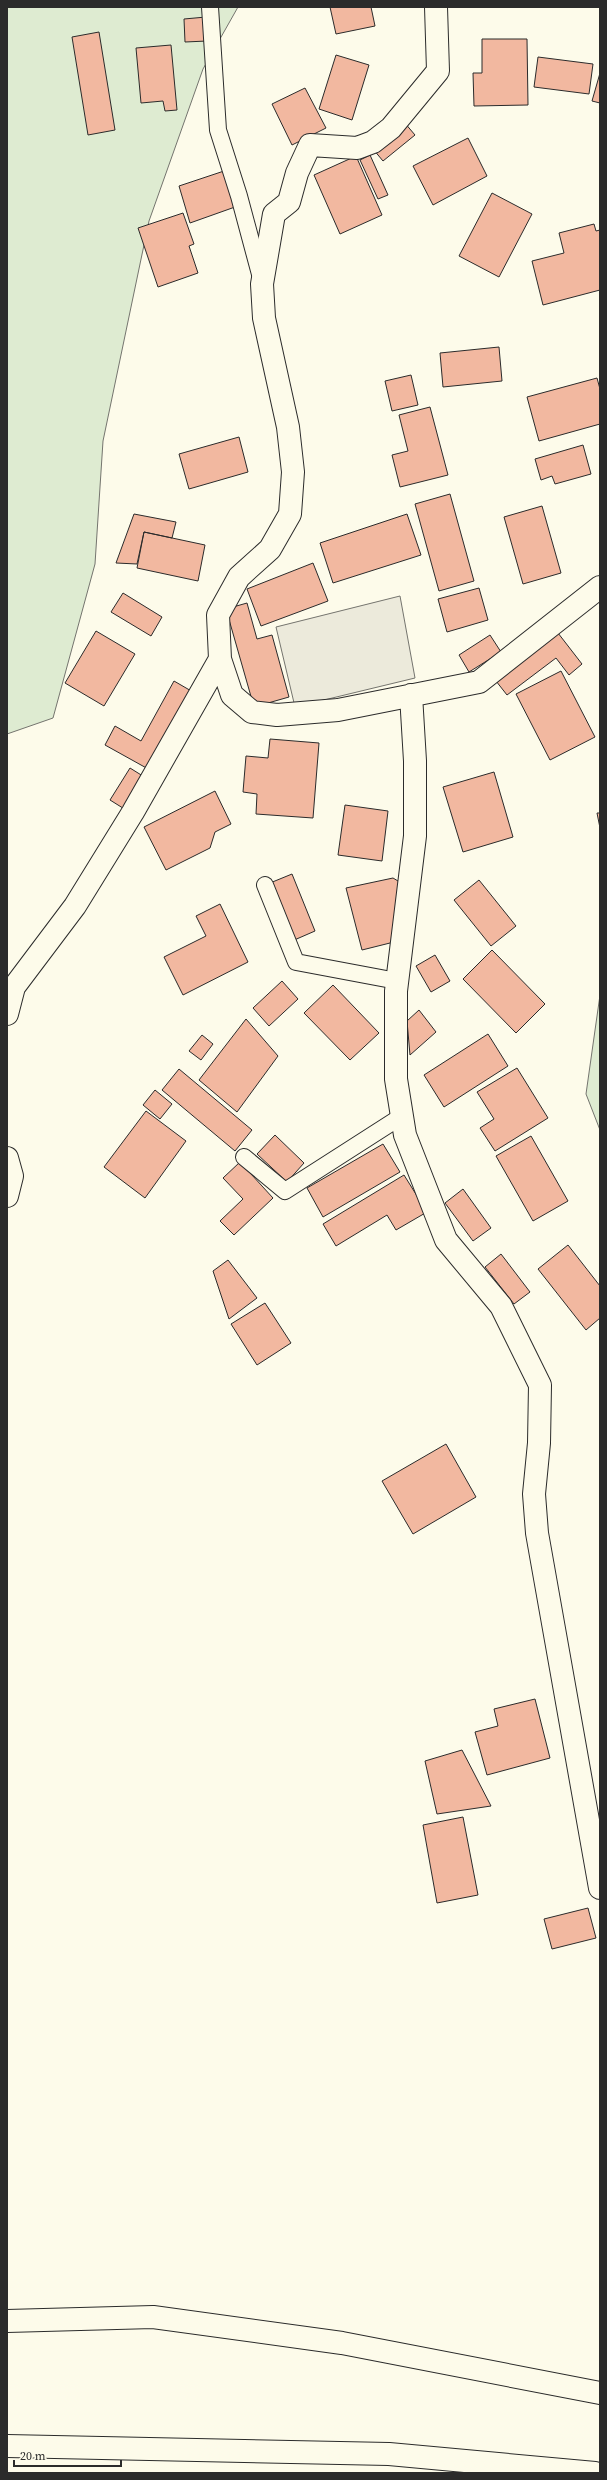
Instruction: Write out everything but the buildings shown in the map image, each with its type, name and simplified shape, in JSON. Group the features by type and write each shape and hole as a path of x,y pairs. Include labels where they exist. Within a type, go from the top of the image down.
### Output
{"street":[{"path":"436,7 438,71 404,113 373,142 357,148 310,145 297,173 289,202 274,214 262,284 264,318 288,426 293,472 290,514 270,549 239,577 218,615 220,659 232,695 252,712 277,715 338,710 478,682 600,587"},
{"path":"7,1014 14,987 75,906 133,812 220,659"},
{"path":"412,695 415,762 415,836 397,981 396,1079 406,1135 446,1240 501,1306 540,1386 539,1443 534,1494 537,1533 600,1888"},
{"path":"7,1158 12,1176 7,1196"},
{"path":"7,2321 153,2317 342,2343 600,2393"},
{"path":"7,2446 389,2454 594,2473"}],"lane":[{"path":"210,7 218,130 239,196 262,284"},
{"path":"265,885 296,962 397,981"},
{"path":"244,1157 284,1191 402,1116"}],"green space":[{"path":"7,7 238,7 203,69 149,221 103,441 95,564 53,718 7,734"},
{"path":"600,995 600,1130 586,1094"}],"shaded area":[{"path":"400,596 415,678 295,707 276,627"}]}
